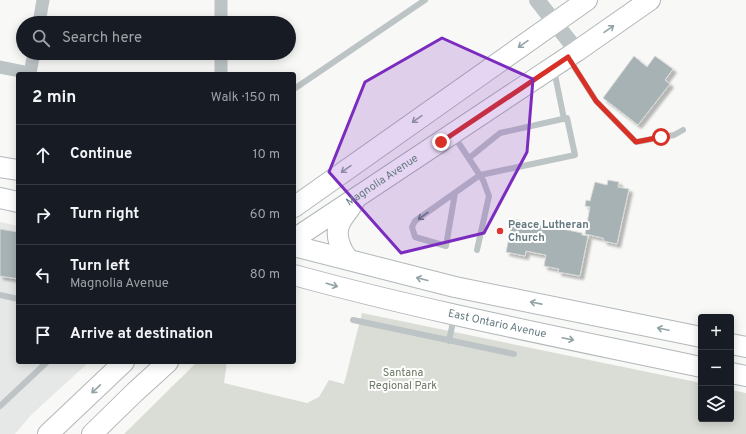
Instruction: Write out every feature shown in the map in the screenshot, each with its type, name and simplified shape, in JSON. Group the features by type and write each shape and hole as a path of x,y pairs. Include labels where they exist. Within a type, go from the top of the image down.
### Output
{"main road":[{"path":"296,206 587,0"},
{"name":"Magnolia Avenue","path":"296,238 453,134 650,0"},
{"path":"0,167 16,170"},
{"path":"349,260 341,252 338,237 339,224 357,196"},
{"path":"0,198 16,202"},
{"path":"296,247 455,287 698,336"},
{"name":"East Ontario Avenue","path":"296,276 337,287 455,314 698,366"},
{"path":"734,345 746,347"},
{"path":"48,434 122,364"},
{"path":"92,434 166,364"},
{"path":"734,374 746,376"}],"street":[{"path":"40,16 43,0"},
{"path":"221,0 221,16"},
{"path":"537,0 555,22 566,58"},
{"path":"30,72 33,60"},
{"path":"221,60 221,72"},
{"path":"0,67 25,72"}],"lane":[{"path":"296,88 425,0"},
{"path":"564,119 566,58"},
{"path":"566,58 596,101 636,142 674,135 683,130"},
{"path":"455,193 446,246 415,237 412,227 415,221 480,175 575,155 567,118 500,133 469,158"},
{"path":"453,134 480,175 489,196 477,250"},
{"path":"0,295 16,299"},
{"path":"449,341 455,314"},
{"path":"353,320 514,354"},
{"path":"0,406 45,364"}],"highlighted area":[{"path":"442,38 533,79 527,152 484,233 401,253 329,172 365,82"}],"shaded area":[{"path":"0,222 16,226 16,364 87,364 32,414 15,434 0,434"}],"green space":[{"name":"Santana Regional Park","path":"362,313 698,382 698,422 734,422 734,391 746,393 746,434 124,434 195,364 227,364 224,383 307,403 319,397 329,380 344,384"}],"building":[{"path":"634,56 647,67 655,56 673,69 665,80 670,84 638,125 603,98"},
{"path":"608,180 619,182 618,187 629,189 617,244 604,241 603,238 585,234 590,207 585,206 586,200 590,201 595,182 607,185"},
{"path":"513,219 582,233 582,235 588,236 580,276 558,272 559,269 544,266 546,255 526,251 525,256 506,252"},
{"path":"0,229 16,232 16,279 0,276"}],"place":[{"name":"Peace Lutheran Church","path":"500,231"}],"route":[{"path":"441,142 568,57 596,101 636,142 661,137"}]}
